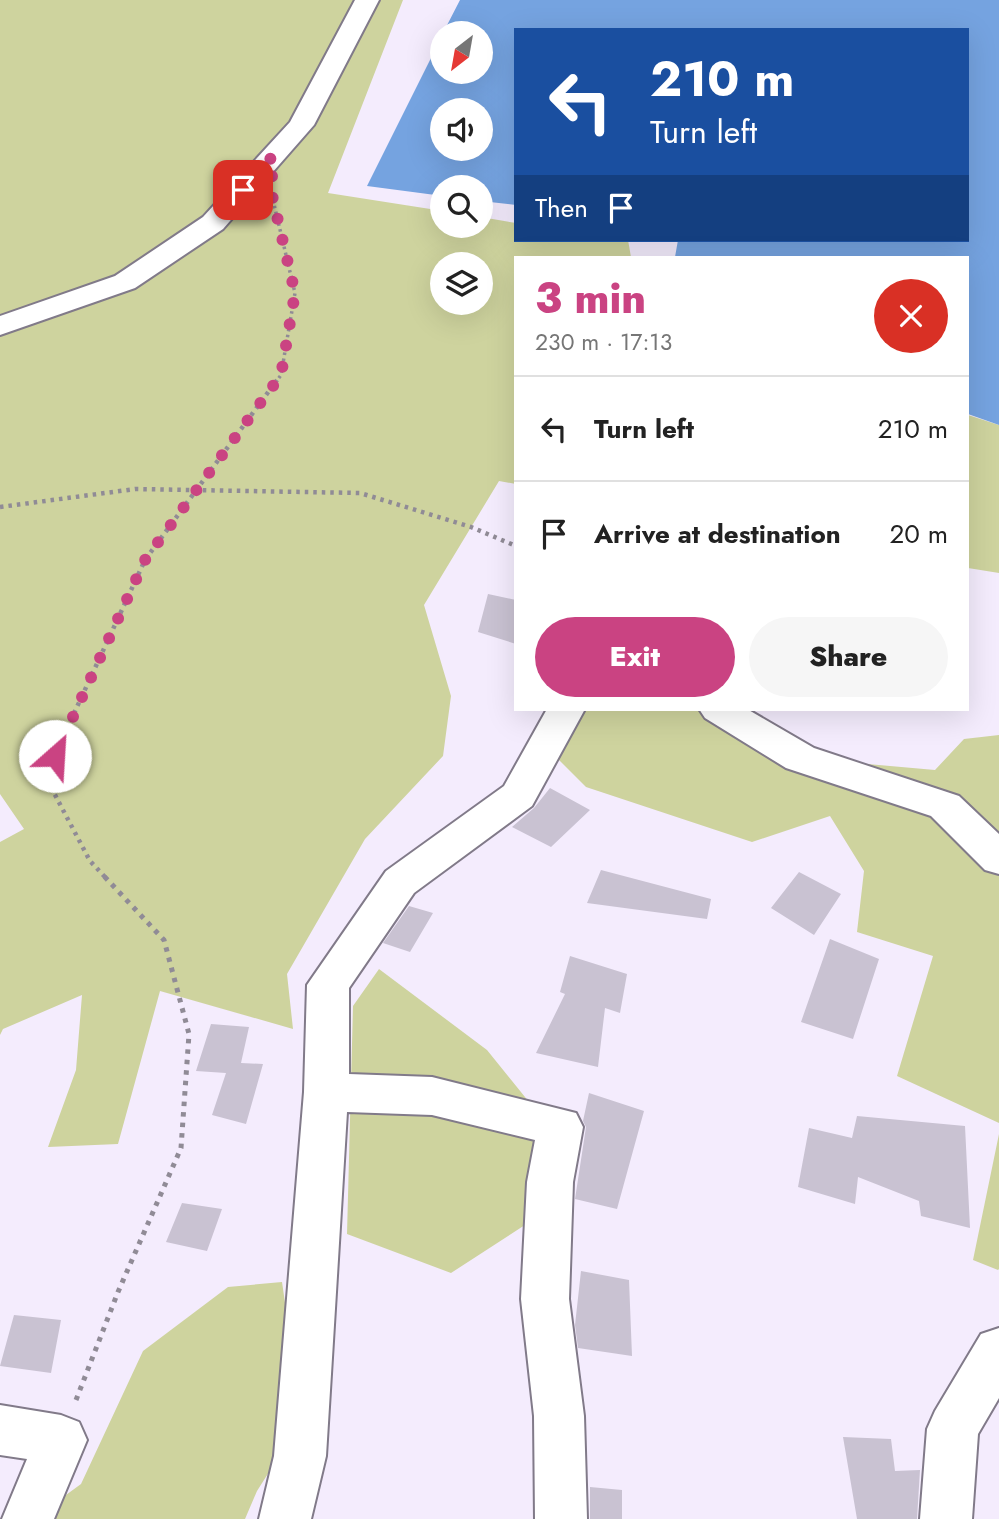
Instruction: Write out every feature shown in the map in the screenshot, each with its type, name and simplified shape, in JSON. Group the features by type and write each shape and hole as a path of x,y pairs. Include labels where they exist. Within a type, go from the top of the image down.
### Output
{"street":[{"path":"0,326 125,282 214,223 301,125 367,0"},
{"path":"285,1519 300,1456 326,1092 328,985 400,882 518,796 565,711"},
{"path":"721,711 800,758 945,806 999,859"},
{"path":"326,1092 432,1096 559,1127 550,1182 545,1298 559,1416 561,1519"},
{"path":"946,1519 953,1429 999,1351"},
{"path":"0,1430 61,1440 28,1519"}],"path":[{"path":"61,1440 118,1292 181,1149 189,1034 164,940 90,861 45,776 145,560 281,375 295,293 272,195 272,157"},
{"path":"0,507 135,489 360,494 471,527 514,545"}],"green space":[{"path":"0,0 403,0 328,193 430,209 430,238 493,238 493,219 514,223 514,242 628,242 631,256 514,256 514,484 499,481 424,605 451,696 443,756 365,839 287,974 293,1029 160,991 118,1144 48,1147 76,1070 82,995 3,1029 0,1035 0,842 24,829 0,794"},
{"path":"969,415 999,425 999,573 969,568"},
{"path":"565,711 721,711 800,758 935,770 964,739 999,735 999,1123 897,1076 933,956 857,932 864,871 830,816 752,842 586,787 545,746"},
{"path":"379,969 487,1050 546,1123 528,1223 451,1273 347,1234 353,1006"},
{"path":"999,1134 999,1269 998,1270 973,1260"},
{"path":"282,1282 302,1420 257,1491 245,1519 33,1519 81,1484 143,1351 228,1287"}],"water":[{"path":"460,0 999,0 999,425 969,414 969,256 675,256 678,242 969,242 969,28 514,28 514,205 493,202 493,175 430,175 430,194 367,186 430,60 430,84 494,84 494,21 449,21"}],"building":[{"path":"488,594 514,600 514,643 478,632"},
{"path":"550,788 590,810 551,847 512,827 534,808"},
{"path":"601,870 711,899 707,919 587,903"},
{"path":"799,872 841,894 814,935 771,908"},
{"path":"409,906 433,913 410,952 383,943"},
{"path":"830,939 879,959 853,1039 801,1022"},
{"path":"570,956 627,974 620,1013 605,1008 598,1067 536,1053 565,994 560,992"},
{"path":"211,1024 249,1027 241,1063 263,1064 246,1124 212,1115 226,1073 196,1071"},
{"path":"589,1093 644,1111 617,1209 575,1199 586,1127 583,1121"},
{"path":"857,1116 965,1126 970,1228 921,1216 919,1201 858,1177 855,1204 798,1187 809,1128 852,1138"},
{"path":"182,1203 222,1209 207,1251 166,1242"},
{"path":"581,1271 629,1280 632,1356 578,1348 575,1325"},
{"path":"14,1315 61,1320 51,1373 0,1366"},
{"path":"843,1437 891,1439 895,1471 920,1470 917,1519 857,1519"},
{"path":"590,1487 622,1490 622,1519 590,1519"}],"route":[{"path":"55,756 145,560 281,375 295,293 272,195 272,157 243,190"}]}
